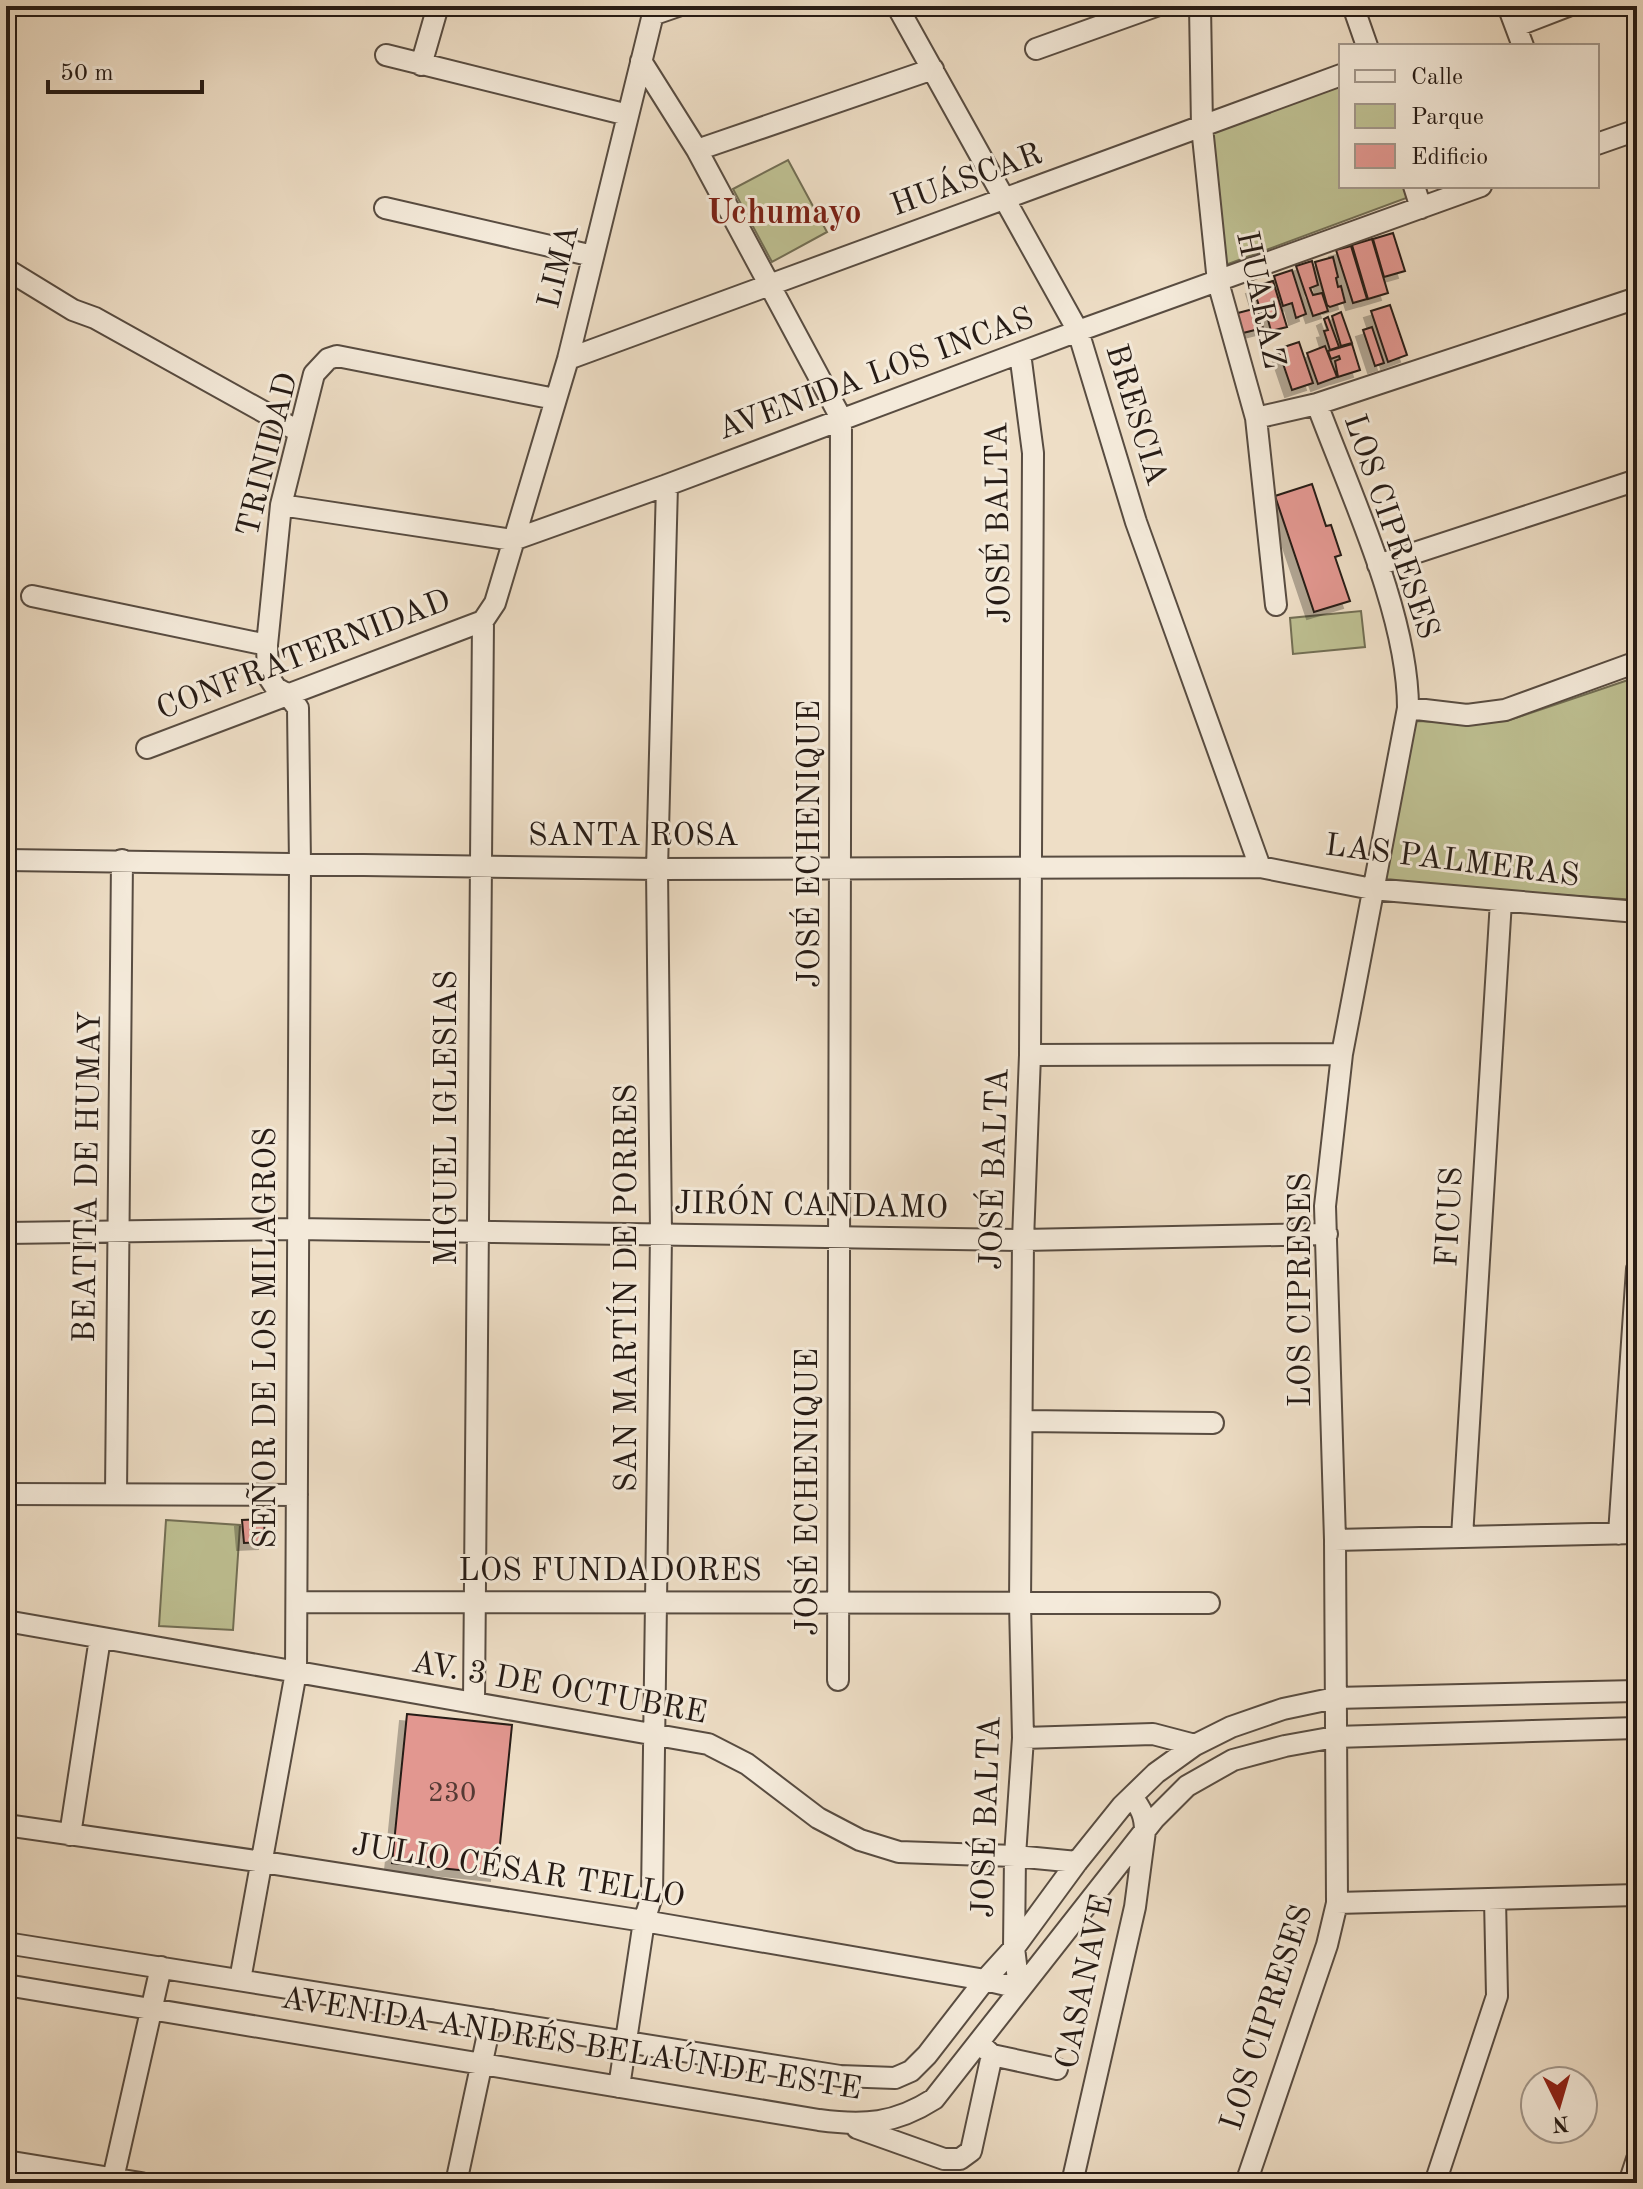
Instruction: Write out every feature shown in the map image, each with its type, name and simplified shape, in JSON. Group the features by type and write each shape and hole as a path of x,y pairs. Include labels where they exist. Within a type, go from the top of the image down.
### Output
{"street":[{"path":"421,65 438,6"},
{"path":"654,10 678,6"},
{"name":"BRESCIA","path":"897,6 1078,331 1136,522 1260,867"},
{"path":"1036,49 1156,6"},
{"name":"HUARAZ","path":"1200,6 1202,127 1218,282 1256,418 1276,605"},
{"path":"1353,6 1366,44"},
{"path":"1508,6 1522,44"},
{"path":"1516,26 1568,6"},
{"name":"LIMA","path":"513,540 568,359 654,10"},
{"path":"386,55 628,115"},
{"name":"JOSÉ ECHENIQUE","path":"641,61 697,150 841,418 838,1680"},
{"path":"697,150 933,69"},
{"name":"HUÁSCAR","path":"568,359 1339,76"},
{"path":"1599,143 1637,130"},
{"path":"1415,188 1421,208"},
{"name":"AVENIDA LOS INCAS","path":"281,505 513,540 1476,188"},
{"path":"385,208 593,256"},
{"path":"6,269 73,310 95,318 298,431"},
{"path":"1256,418 1317,404 1637,298"},
{"name":"JOSÉ BALTA","path":"1019,1988 1014,1948 1015,1856 1023,1738 1020,1603 1023,1240 1030,1055 1033,453 1020,353"},
{"name":"TRINIDAD","path":"287,694 276,688 268,676 267,645 281,505 314,374 328,359 337,356 555,399"},
{"name":"LOS CIPRESES","path":"1246,2183 1327,1945 1337,1903 1335,1540 1325,1206 1342,1054 1408,708 1408,679 1378,565 1317,404"},
{"path":"1378,565 1637,480"},
{"name":"SAN MARTÍN DE PORRES","path":"619,2087 644,1921 652,1896 661,1234 657,869 667,485"},
{"name":"MIGUEL IGLESIAS","path":"474,1702 483,621 495,603 513,540"},
{"path":"32,596 267,645"},
{"name":"CONFRATERNIDAD","path":"147,748 483,621"},
{"path":"1408,708 1467,715 1505,710 1637,662"},
{"name":"SEÑOR DE LOS MILAGROS","path":"240,1980 296,1672 300,864 298,708 287,694"},
{"name":"SANTA ROSA","path":"6,860 657,869 1260,867"},
{"name":"BEATITA DE HUMAY","path":"116,1494 122,860"},
{"name":"LAS PALMERAS","path":"1260,867 1372,889 1637,912"},
{"name":"FICUS","path":"1462,1537 1501,901"},
{"path":"1030,1055 1342,1054"},
{"name":"JIRÓN CANDAMO","path":"6,1233 296,1229 1023,1240 1327,1234"},
{"path":"1335,1540 1628,1533 1637,1269"},
{"path":"1022,1421 1213,1423"},
{"path":"6,1494 297,1495"},
{"name":"LOS FUNDADORES","path":"298,1602 1209,1603"},
{"name":"AV. 3 DE OCTUBRE","path":"6,1621 708,1744 747,1764 818,1818 860,1840 899,1852 1015,1856 1077,1862"},
{"path":"70,1835 100,1638"},
{"name":"AVENIDA ANDRÉS BELAÚNDE ESTE","path":"6,1943 840,2076 895,2078 911,2071 927,2055 1014,1948 1077,1862 1132,1797 1156,1773 1195,1745 1231,1727 1283,1709 1335,1698 1637,1691"},
{"name":"AVENIDA ANDRÉS BELAÚNDE ESTE","path":"6,1985 846,2123 883,2122 910,2114 934,2099 986,2050 1019,1988 1145,1831 1187,1786 1233,1760 1335,1737 1637,1728"},
{"path":"1023,1738 1153,1734 1195,1745"},
{"name":"CASANAVE","path":"1072,2183 1135,1907 1145,1818 1132,1797"},
{"name":"JULIO CÉSAR TELLO","path":"6,1825 644,1921 1019,1988"},
{"path":"1337,1903 1637,1895"},
{"path":"1435,2183 1497,1996 1495,1899"},
{"path":"113,2181 161,1967"},
{"path":"456,2183 491,2020"},
{"path":"846,2123 944,2159 960,2159 971,2151 986,2050 1057,2069"},
{"path":"1629,2183 1637,2159"},
{"path":"6,2161 113,2181 141,2183"}],"green space":[{"path":"1339,80 1339,188 1405,188 1409,197 1220,267 1205,132"},
{"path":"788,160 827,232 772,262 733,189"},
{"path":"1361,611 1365,647 1293,654 1290,618"},
{"path":"1637,677 1637,900 1384,883 1416,721 1507,721"},
{"path":"166,1520 240,1525 233,1630 159,1626"}],"building":[{"path":"1393,233 1405,271 1384,277 1373,239"},
{"path":"1372,239 1388,293 1368,299 1352,245"},
{"path":"1351,246 1367,299 1353,303 1336,250"},
{"path":"1333,257 1338,287 1341,286 1345,302 1330,307 1315,262"},
{"path":"1312,261 1318,285 1310,288 1313,295 1322,293 1328,311 1313,316 1296,266"},
{"path":"1292,270 1306,314 1296,318 1292,303 1283,306 1274,276"},
{"path":"1273,281 1287,327 1271,331 1253,287"},
{"path":"1390,305 1407,355 1388,362 1371,311"},
{"path":"1257,308 1263,328 1239,334 1234,314"},
{"path":"1341,312 1352,343 1341,346 1332,316"},
{"path":"1328,317 1339,347 1330,350 1324,331 1328,330 1324,319"},
{"path":"1372,327 1384,363 1375,366 1363,330"},
{"path":"1299,342 1313,383 1292,390 1278,349"},
{"path":"1352,344 1360,370 1338,377 1335,361 1340,359 1339,356 1331,359 1328,351"},
{"path":"1325,346 1337,377 1318,384 1307,353"},
{"path":"1312,484 1326,526 1331,525 1341,555 1335,557 1350,601 1314,612 1275,496"},
{"path":"264,1519 265,1542 244,1543 242,1520"},
{"path":"6,1539 13,1540 10,1578 6,1577"},
{"path":"407,1714 512,1725 497,1874 392,1863"}],"district":[{"name":"Uchumayo","path":"784,214"}]}
